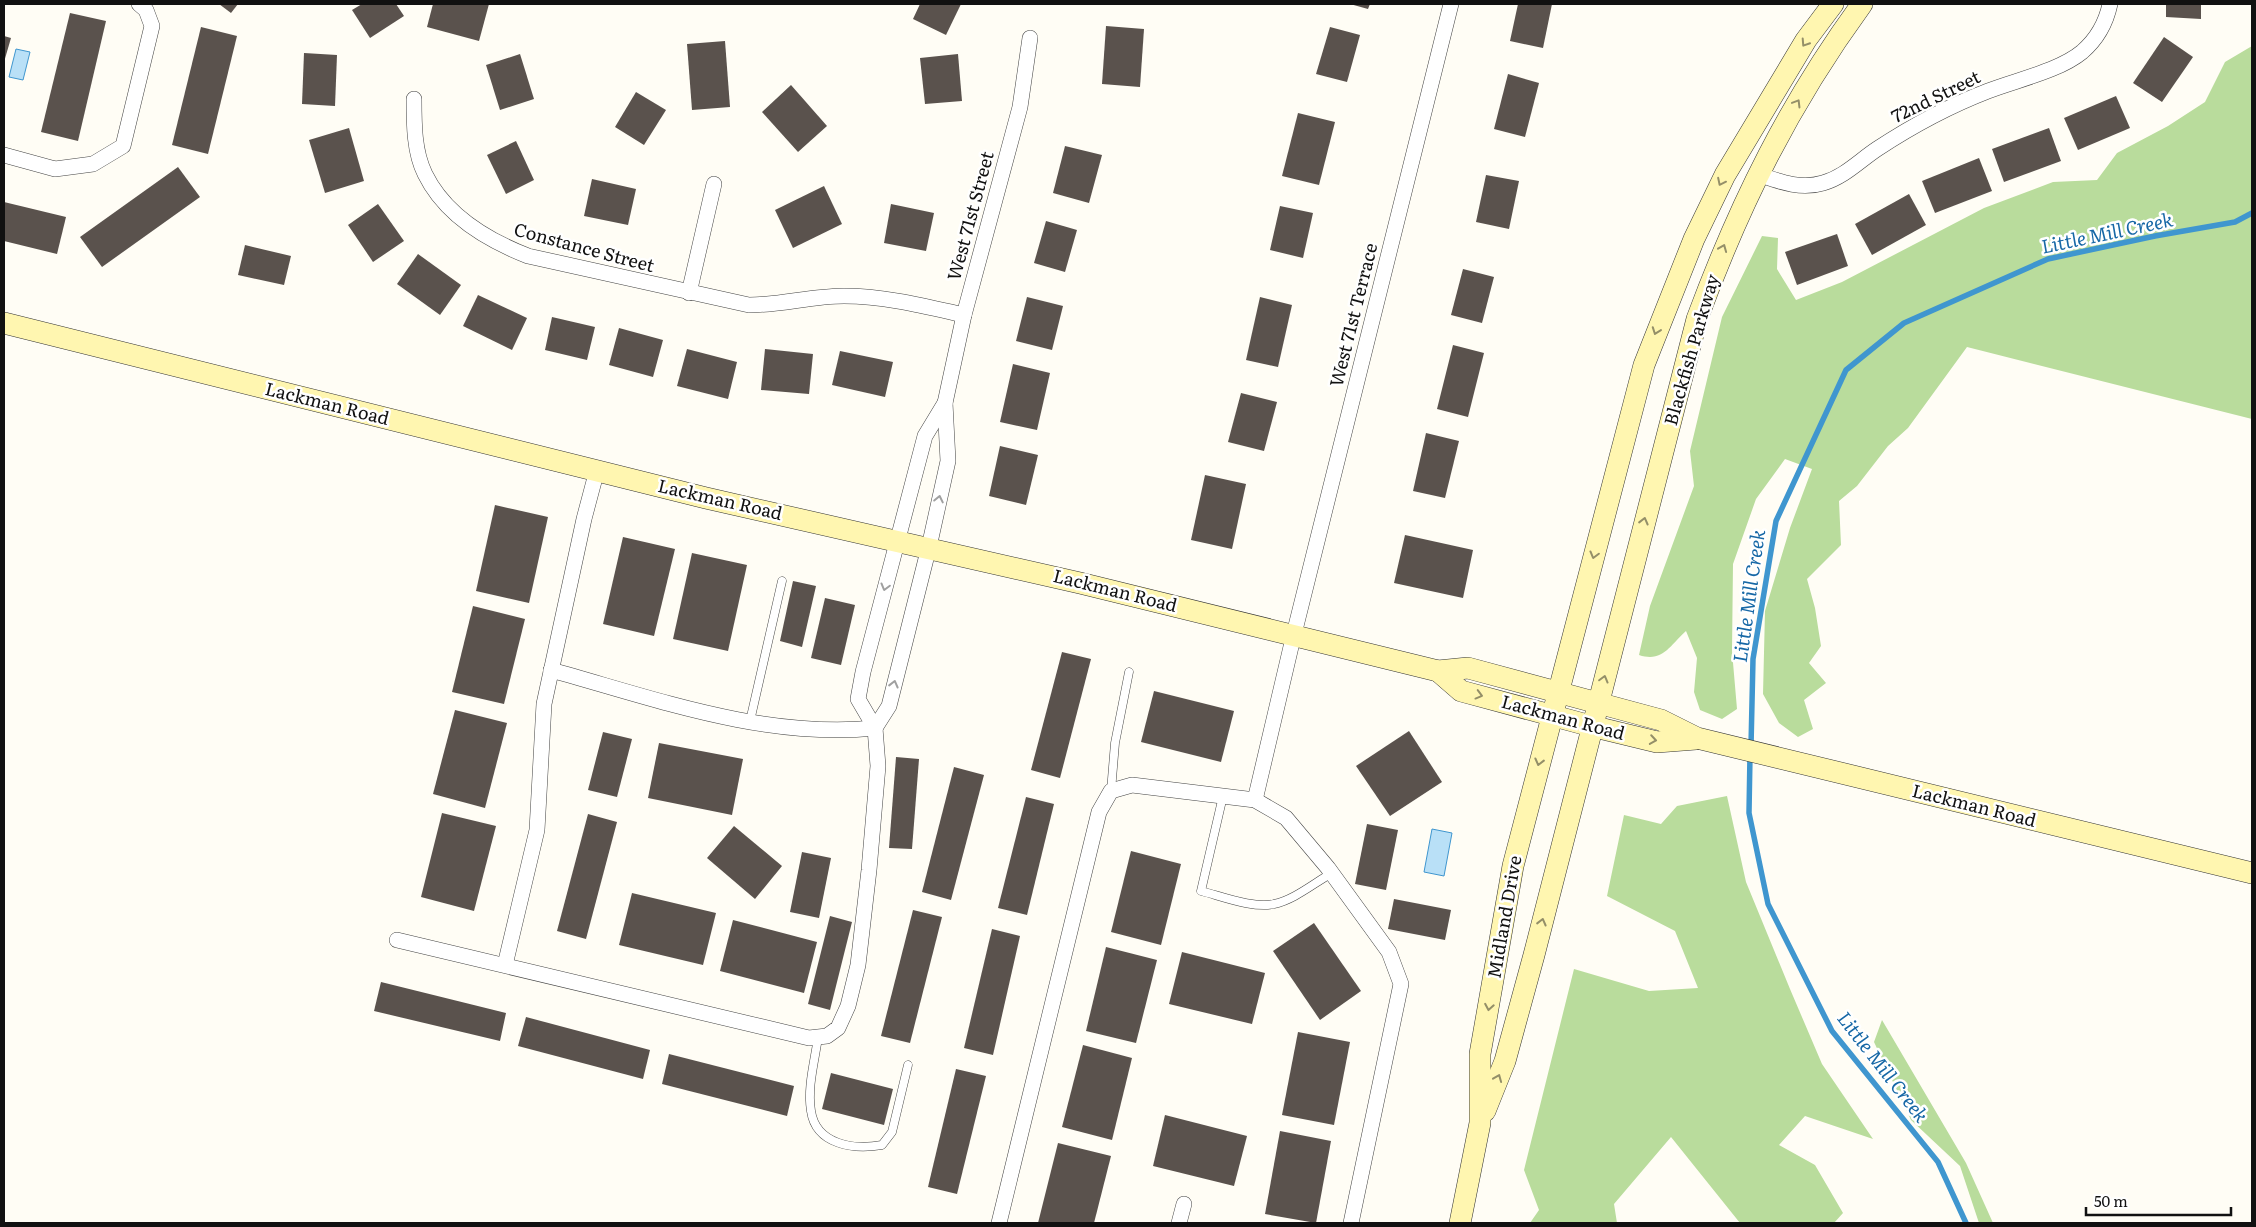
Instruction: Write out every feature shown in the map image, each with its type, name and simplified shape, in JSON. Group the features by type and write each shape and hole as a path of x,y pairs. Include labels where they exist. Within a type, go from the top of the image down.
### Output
{"main road":[{"name":"Blackfish Parkway","path":"1551,715 1644,365 1670,295 1694,239 1725,176 1806,40 1833,4"},
{"name":"Blackfish Parkway","path":"1591,726 1697,319 1724,246 1757,174 1796,104 1836,40 1862,4"},
{"name":"Lackman Road","path":"4,324 706,498 929,547 1294,634 1438,671 1468,668 1661,720 1697,738 2252,873"},
{"name":"Lackman Road","path":"1438,671 1461,691 1591,726 1657,742 1697,738"},
{"name":"Midland Drive","path":"1480,1123 1480,1054 1513,866 1551,715"},
{"name":"Midland Drive","path":"1460,1223 1480,1123 1505,1061 1591,726"}],"street":[{"path":"4,155 55,169 93,164 123,146 152,26 146,10 139,4"},
{"name":"West 71st Terrace","path":"1255,800 1294,634 1451,4"},
{"name":"72nd Street","path":"1757,174 1783,183 1809,186 1836,178 1917,124 1986,92 2066,62 2081,53 2094,41 2102,28 2110,4"},
{"name":"West 71st Street","path":"945,403 925,436 863,672 858,699 875,728 888,706 929,547 948,461 945,403 964,315 1020,107 1030,38"},
{"name":"Constance Street","path":"414,99 417,142 425,174 440,196 459,218 501,245 528,256 748,305 776,305 843,296 869,297 897,300 964,315"},
{"path":"689,293 714,184"},
{"path":"505,965 537,830 544,704 550,670 597,470"},
{"path":"397,940 799,1036 826,1036 838,1028 848,1006 858,965 870,870 878,766 875,728 839,732 720,716 550,670"},
{"path":"999,1223 1099,812 1111,791 1132,785 1255,800 1286,818 1332,873 1389,952 1401,984 1351,1223"},
{"path":"1179,1223 1184,1204"}],"lane":[{"path":"750,721 782,581"},
{"path":"1111,791 1115,744 1129,672"},
{"path":"1223,796 1201,891 1260,905 1272,905 1283,901 1332,873"},
{"path":"818,1037 811,1086 811,1111 818,1129 833,1141 852,1147 868,1148 882,1145 892,1132 908,1065"}],"green space":[{"path":"2252,46 2252,419 1967,347 1908,428 1888,446 1857,486 1839,501 1841,545 1807,579 1815,608 1821,646 1809,663 1826,683 1804,700 1813,729 1798,737 1779,723 1763,694 1765,611 1790,528 1812,469 1785,459 1756,499 1733,564 1732,651 1737,709 1722,719 1700,710 1694,692 1697,658 1686,631 1660,655 1647,657 1639,655 1650,606 1694,486 1690,451 1722,317 1762,236 1778,238 1777,269 1796,300 1842,282 1984,208 2053,182 2097,180 2117,153 2168,126 2205,102 2225,62"},
{"path":"1727,796 1746,882 1790,989 1822,1064 1873,1139 1805,1116 1779,1145 1815,1165 1843,1213 1834,1223 1740,1223 1671,1137 1614,1204 1617,1223 1530,1223 1539,1210 1524,1170 1574,969 1649,991 1698,988 1675,931 1607,896 1624,815 1661,824 1677,806"},
{"path":"1882,1020 1966,1163 1993,1223 1979,1223 1960,1166 1911,1120 1874,1042"}],"water":[{"path":"16,49 30,52 23,80 9,77"},
{"path":"1432,829 1452,833 1444,876 1424,872"}],"building":[{"path":"219,4 238,4 231,13"},
{"path":"362,4 396,4 404,16 370,38 352,10"},
{"path":"433,4 489,4 479,41 427,27"},
{"path":"920,4 961,4 946,35 913,19"},
{"path":"1350,4 1370,4 1368,9"},
{"path":"1518,4 1552,4 1543,48 1510,41"},
{"path":"2166,4 2201,4 2201,19 2166,17"},
{"path":"70,13 106,21 78,141 41,132"},
{"path":"1106,26 1144,29 1140,87 1102,84"},
{"path":"201,27 237,36 208,154 172,145"},
{"path":"1330,27 1360,35 1347,82 1316,74"},
{"path":"4,36 11,38 4,62"},
{"path":"2164,37 2193,57 2162,102 2133,83"},
{"path":"725,41 730,107 692,110 687,44"},
{"path":"304,53 337,55 335,106 302,104"},
{"path":"520,54 534,99 500,110 486,65"},
{"path":"958,54 962,101 925,104 920,58"},
{"path":"1508,74 1539,83 1525,137 1494,129"},
{"path":"791,85 827,126 798,152 762,112"},
{"path":"636,92 666,110 644,145 615,127"},
{"path":"2116,96 2130,128 2078,150 2064,118"},
{"path":"1298,113 1335,122 1319,185 1282,176"},
{"path":"349,128 364,181 325,193 309,140"},
{"path":"2049,128 2061,161 2004,182 1992,149"},
{"path":"516,141 534,180 506,194 487,155"},
{"path":"1065,146 1102,155 1089,203 1053,193"},
{"path":"1979,158 1992,191 1935,213 1922,181"},
{"path":"178,167 200,197 102,267 80,237"},
{"path":"1486,175 1519,181 1509,229 1476,222"},
{"path":"592,179 636,189 628,225 584,216"},
{"path":"824,186 842,224 793,248 775,210"},
{"path":"1909,194 1926,225 1872,255 1855,224"},
{"path":"4,202 66,217 57,254 4,241"},
{"path":"378,204 404,241 373,262 348,225"},
{"path":"891,204 934,213 926,251 884,243"},
{"path":"1280,206 1313,213 1303,258 1270,250"},
{"path":"1046,221 1077,230 1065,272 1034,263"},
{"path":"1837,234 1848,266 1797,285 1785,252"},
{"path":"245,245 291,256 284,285 238,275"},
{"path":"418,254 461,285 440,315 397,284"},
{"path":"1463,269 1494,277 1482,323 1451,315"},
{"path":"478,295 527,318 512,350 463,326"},
{"path":"1027,297 1063,306 1052,350 1016,341"},
{"path":"1260,297 1292,305 1278,367 1246,360"},
{"path":"552,317 595,327 587,360 545,350"},
{"path":"619,328 663,340 653,377 609,365"},
{"path":"1453,345 1484,353 1468,417 1437,409"},
{"path":"687,349 737,362 728,399 677,386"},
{"path":"765,349 813,354 809,394 761,390"},
{"path":"840,351 893,362 885,397 832,385"},
{"path":"1013,364 1050,373 1037,430 1000,422"},
{"path":"1241,393 1277,402 1264,451 1228,442"},
{"path":"1426,433 1459,441 1445,498 1413,491"},
{"path":"1000,446 1038,455 1026,505 989,496"},
{"path":"1205,475 1246,484 1232,549 1191,540"},
{"path":"495,505 548,517 529,603 476,591"},
{"path":"1405,535 1473,550 1463,598 1394,583"},
{"path":"623,537 675,549 654,636 603,624"},
{"path":"692,553 747,565 728,651 673,639"},
{"path":"793,581 816,586 802,647 780,641"},
{"path":"825,598 855,605 841,665 811,658"},
{"path":"473,606 525,619 504,704 452,692"},
{"path":"1062,652 1091,659 1060,778 1031,770"},
{"path":"1154,691 1234,711 1221,762 1141,742"},
{"path":"455,710 507,723 485,808 433,794"},
{"path":"1409,731 1442,782 1390,816 1356,766"},
{"path":"603,732 632,739 617,797 588,790"},
{"path":"659,743 743,759 732,815 648,798"},
{"path":"896,757 919,759 912,849 889,848"},
{"path":"954,767 984,775 951,900 922,892"},
{"path":"1026,797 1054,804 1027,915 998,908"},
{"path":"442,813 496,826 474,911 421,897"},
{"path":"588,814 617,822 586,939 557,931"},
{"path":"1367,824 1398,830 1386,890 1355,884"},
{"path":"734,826 782,866 755,899 707,858"},
{"path":"1131,851 1181,864 1161,945 1111,932"},
{"path":"802,852 831,858 819,918 790,912"},
{"path":"632,893 716,913 703,965 619,945"},
{"path":"1394,899 1451,910 1445,940 1388,929"},
{"path":"913,910 942,917 910,1043 881,1036"},
{"path":"830,916 852,922 830,1010 808,1004"},
{"path":"733,920 817,942 804,993 720,971"},
{"path":"1314,923 1361,991 1320,1020 1273,951"},
{"path":"992,929 1020,936 993,1055 964,1048"},
{"path":"1106,947 1157,960 1136,1043 1086,1031"},
{"path":"1182,952 1265,973 1252,1024 1169,1004"},
{"path":"381,982 506,1013 500,1041 374,1011"},
{"path":"526,1017 650,1050 643,1079 518,1046"},
{"path":"1298,1032 1350,1042 1334,1125 1282,1115"},
{"path":"1083,1045 1132,1058 1112,1140 1062,1127"},
{"path":"669,1054 794,1086 787,1116 662,1084"},
{"path":"956,1069 986,1076 957,1194 928,1187"},
{"path":"831,1073 893,1089 884,1125 822,1109"},
{"path":"1165,1115 1247,1136 1234,1186 1153,1166"},
{"path":"1280,1131 1331,1141 1316,1223 1265,1214"},
{"path":"1058,1143 1111,1156 1094,1223 1038,1223"}],"waterway":[{"name":"Little Mill Creek","path":"1751,746 1753,659 1776,521 1846,370 1904,323 2048,259 2155,236 2235,222 2252,213"},
{"name":"Little Mill Creek","path":"1750,755 1749,813 1768,904 1832,1031 1938,1162 1966,1223"}]}
